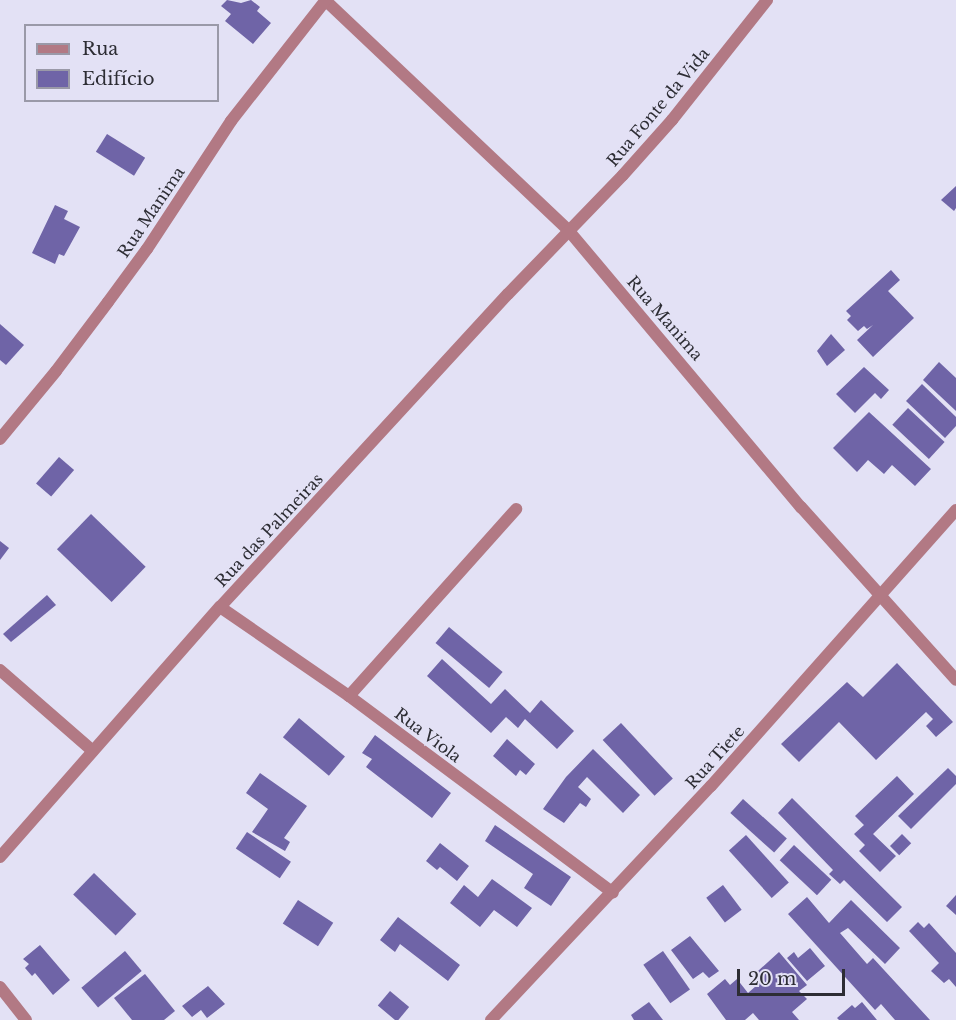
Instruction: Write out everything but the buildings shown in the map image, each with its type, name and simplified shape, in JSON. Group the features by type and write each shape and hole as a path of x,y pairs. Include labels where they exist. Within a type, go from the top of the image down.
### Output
{"street":[{"name":"Rua Manima","path":"0,439 101,311 153,240 231,121 326,0 569,231 879,597 956,681"},
{"name":"Rua Fonte da Vida","path":"569,231 672,120 767,0"},
{"name":"Rua das Palmeiras","path":"0,857 220,607 569,231"},
{"path":"349,696 516,509"},
{"name":"Rua Tiete","path":"491,1020 613,893 956,510"},
{"name":"Rua Viola","path":"220,607 349,696 613,893"},
{"path":"0,670 93,751"},
{"path":"0,987 26,1020"}]}
